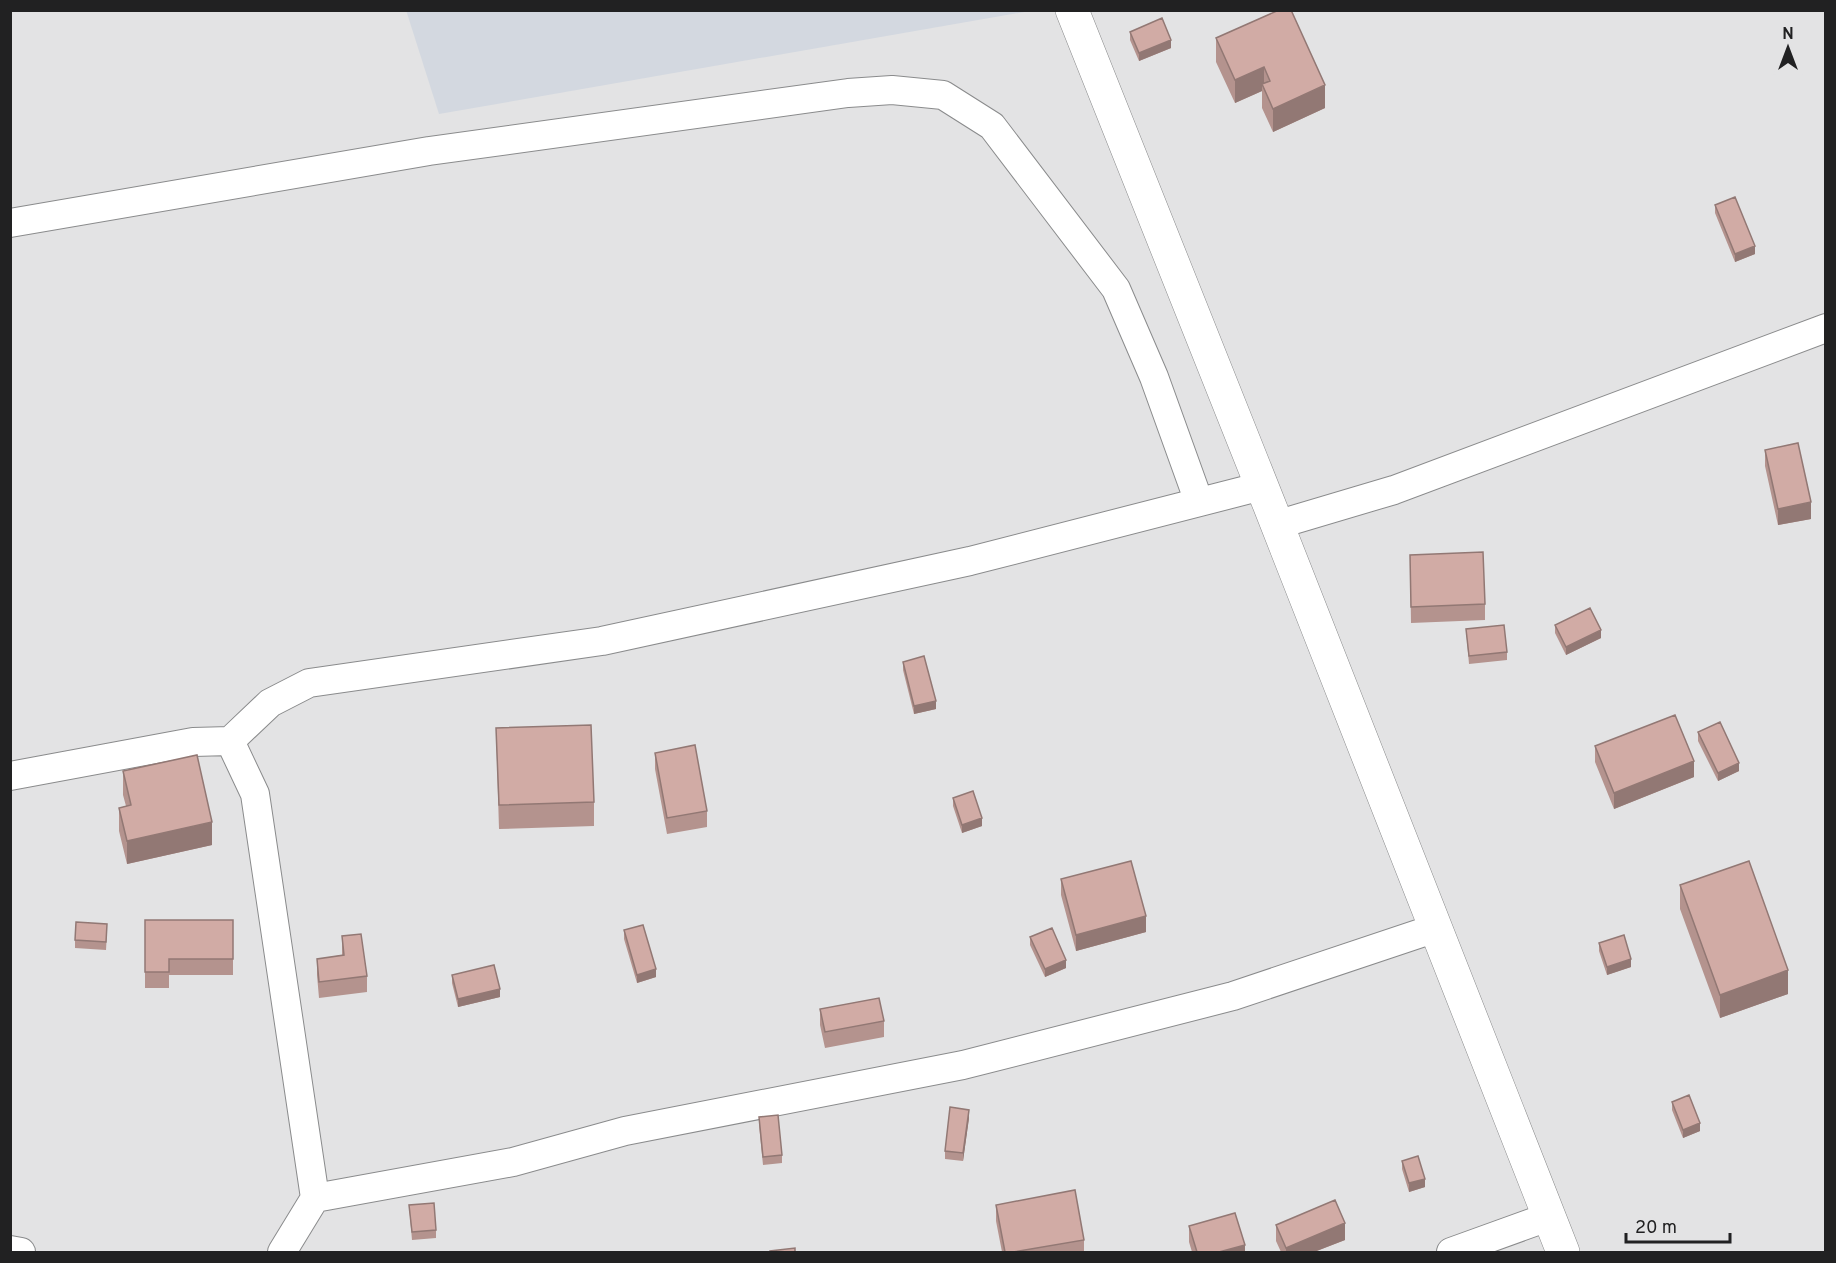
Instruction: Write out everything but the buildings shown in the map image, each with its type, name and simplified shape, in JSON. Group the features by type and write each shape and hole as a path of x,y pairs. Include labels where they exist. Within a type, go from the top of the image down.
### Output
{"street":[{"path":"1072,10 1563,1252"},
{"path":"10,224 429,151 848,93 892,90 943,95 992,126 1116,289 1154,377 1199,502"},
{"path":"1276,525 1394,490 1826,328"},
{"path":"10,776 193,742 230,741 270,704 309,683 602,641 970,561 1262,486"},
{"path":"230,741 255,794 315,1198 287,1248 282,1252"},
{"path":"315,1198 513,1162 625,1131 963,1065 1233,996 1436,928"},
{"path":"1451,1252 1548,1217"},
{"path":"10,1250 21,1252"}],"shaded area":[{"path":"406,10 1030,10 1030,11 439,114"}]}
